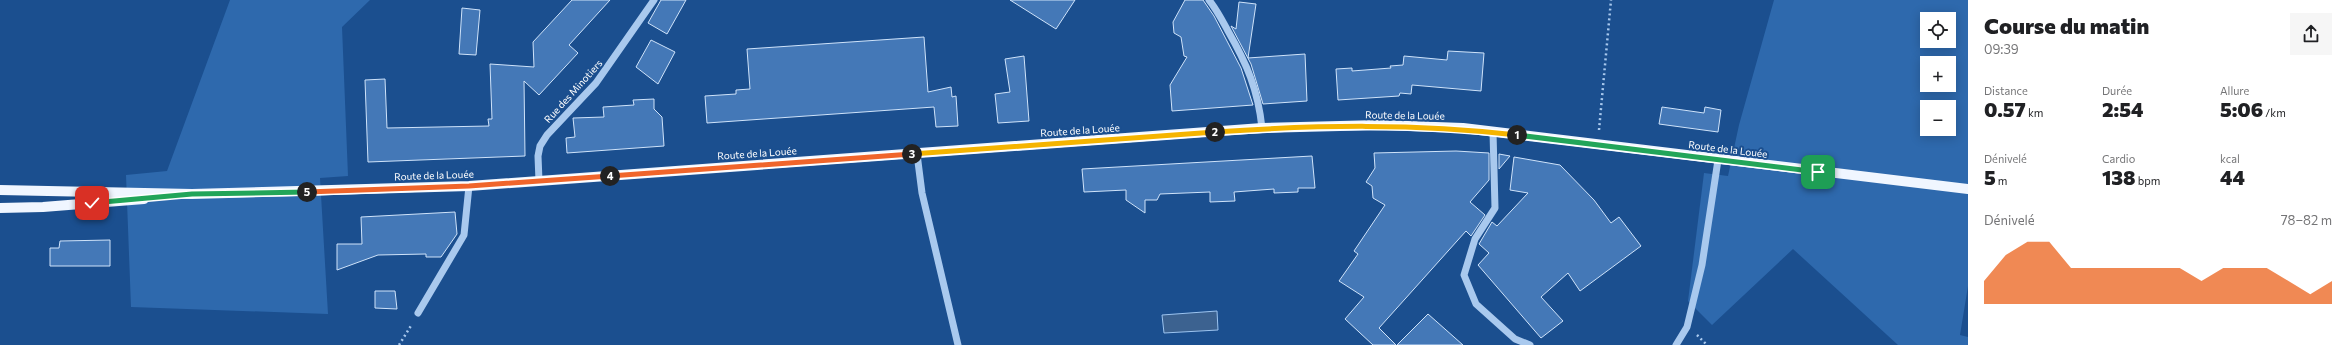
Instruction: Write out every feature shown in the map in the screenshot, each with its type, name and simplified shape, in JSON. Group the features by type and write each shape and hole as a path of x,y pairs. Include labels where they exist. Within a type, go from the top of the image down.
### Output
{"main road":[{"name":"Route de la Louée","path":"0,190 192,194 469,186 1262,128 1380,125 1463,128 1968,189"},
{"name":"Route de la Louée","path":"0,208 43,207 192,194"}],"street":[{"name":"Rue des Minotiers","path":"539,181 538,156 540,146 547,135 596,83 654,0"},
{"path":"1209,0 1217,9 1253,79 1260,106 1262,128"},
{"path":"1493,132 1495,208 1475,239 1464,275 1476,304 1515,339 1530,345"},
{"path":"917,154 922,193 958,345"},
{"path":"1676,345 1687,327 1702,265 1718,160"},
{"path":"418,313 464,235 469,186"}],"path":[{"path":"1598,144 1611,0"},
{"path":"399,345 418,313"}],"shaded area":[{"path":"230,0 370,0 342,27 348,176 320,178 328,314 131,307 126,175 167,171"},
{"path":"1774,0 1968,0 1968,286 1960,335 1968,337 1968,345 1898,345 1793,249 1712,325 1688,301 1704,173 1728,176 1739,125"},
{"path":"1217,311 1218,330 1164,333 1162,315"}],"building":[{"path":"572,0 610,0 569,45 578,53 539,95 524,81 525,156 368,162 365,80 385,79 387,128 489,126 488,119 492,119 490,64 534,67 533,42"},
{"path":"661,0 686,0 667,34 648,23"},
{"path":"1010,0 1075,0 1056,29"},
{"path":"1185,0 1203,0 1214,16 1241,68 1253,105 1172,111 1170,85 1187,57 1184,56 1181,37 1174,33 1173,22"},
{"path":"1239,2 1256,4 1248,58 1305,54 1307,101 1263,104 1251,64 1231,26 1236,29"},
{"path":"462,8 480,10 476,55 459,54"},
{"path":"924,37 928,92 951,87 952,97 956,96 958,126 936,127 934,107 707,123 705,96 736,94 736,90 750,89 747,49"},
{"path":"651,40 675,52 658,84 636,67"},
{"path":"1448,51 1484,53 1481,91 1412,85 1411,94 1400,93 1399,96 1338,100 1336,69 1352,68 1352,71 1391,68 1390,66 1403,65 1404,56 1447,60"},
{"path":"1024,56 1029,121 998,123 995,94 1010,92 1005,59"},
{"path":"654,99 654,109 662,117 664,146 567,153 566,138 575,137 573,118 604,117 603,107 634,105 633,100"},
{"path":"1662,107 1704,113 1705,107 1721,110 1718,132 1659,124"},
{"path":"1456,151 1489,153 1489,180 1470,202 1485,215 1471,236 1466,231 1379,328 1396,345 1373,345 1345,319 1364,297 1339,281 1358,254 1354,251 1385,205 1373,198 1372,186 1366,182 1375,168 1374,153"},
{"path":"1499,154 1510,156 1499,169"},
{"path":"1312,156 1315,188 1298,188 1298,192 1274,193 1274,189 1234,192 1235,201 1210,202 1210,192 1160,194 1157,200 1145,200 1145,213 1126,200 1126,190 1084,192 1082,169"},
{"path":"1514,157 1560,165 1594,200 1611,223 1619,217 1641,246 1580,291 1568,273 1541,297 1563,321 1541,338 1478,265 1489,253 1479,244 1492,222 1497,226 1528,193 1510,190"},
{"path":"455,212 457,234 441,257 426,257 426,254 378,255 337,270 337,244 362,244 361,217"},
{"path":"110,240 110,266 50,266 50,248 59,248 60,241"},
{"path":"375,291 395,291 397,309 375,308"},
{"path":"1428,314 1463,345 1397,345"}],"route":[{"path":"92,203 192,194 305,192 469,186 1262,128 1380,125 1463,128 1818,172"}]}
